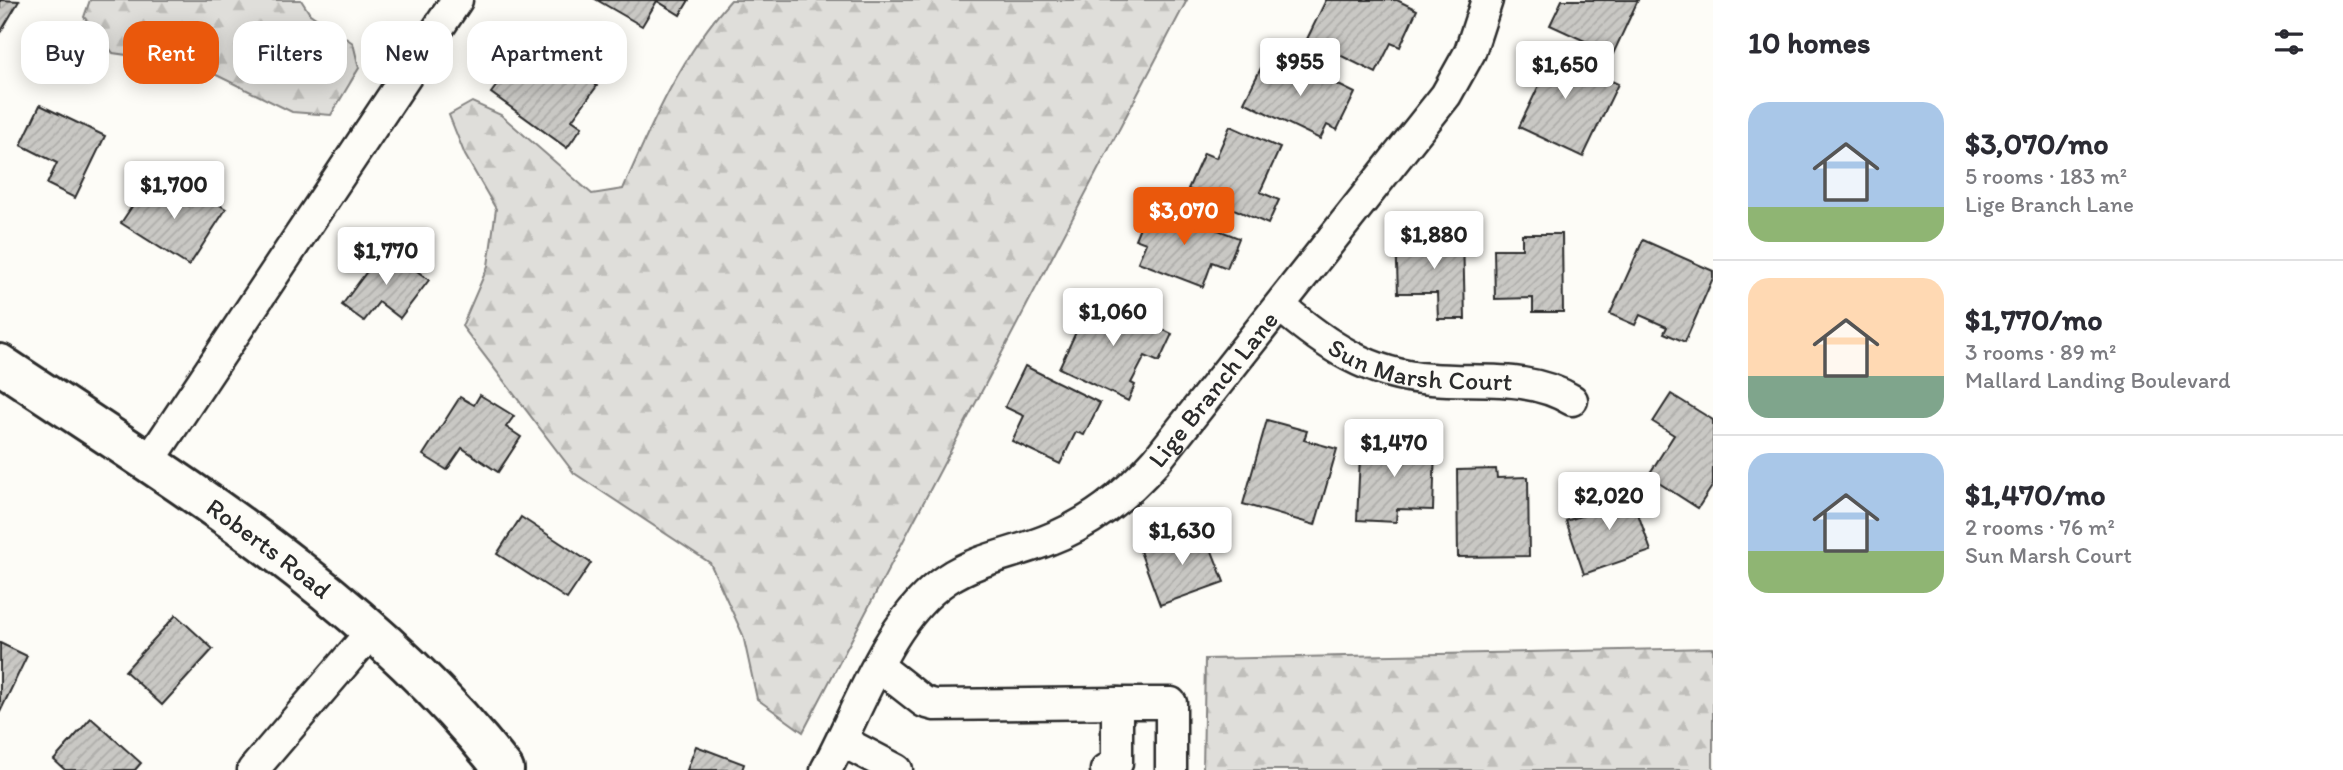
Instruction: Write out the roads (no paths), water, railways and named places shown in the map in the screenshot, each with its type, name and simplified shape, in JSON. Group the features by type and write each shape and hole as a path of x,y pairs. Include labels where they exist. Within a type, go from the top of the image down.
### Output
{"main road":[{"name":"Roberts Road","path":"0,364 255,536 371,632 434,693 503,770"}],"street":[{"path":"148,463 457,0"},
{"name":"Lige Branch Lane","path":"826,770 878,666 914,609 945,579 986,559 1045,541 1077,527 1109,508 1134,486 1446,95 1470,52 1487,0"},
{"name":"Sun Marsh Court","path":"1280,306 1321,341 1376,370 1431,379 1531,383 1554,389 1572,400"},
{"path":"253,770 371,632"},
{"path":"878,666 924,702 935,705 1171,703 1171,770"},
{"path":"1106,770 1117,763 1117,703"},
{"path":"842,741 897,770"}]}
